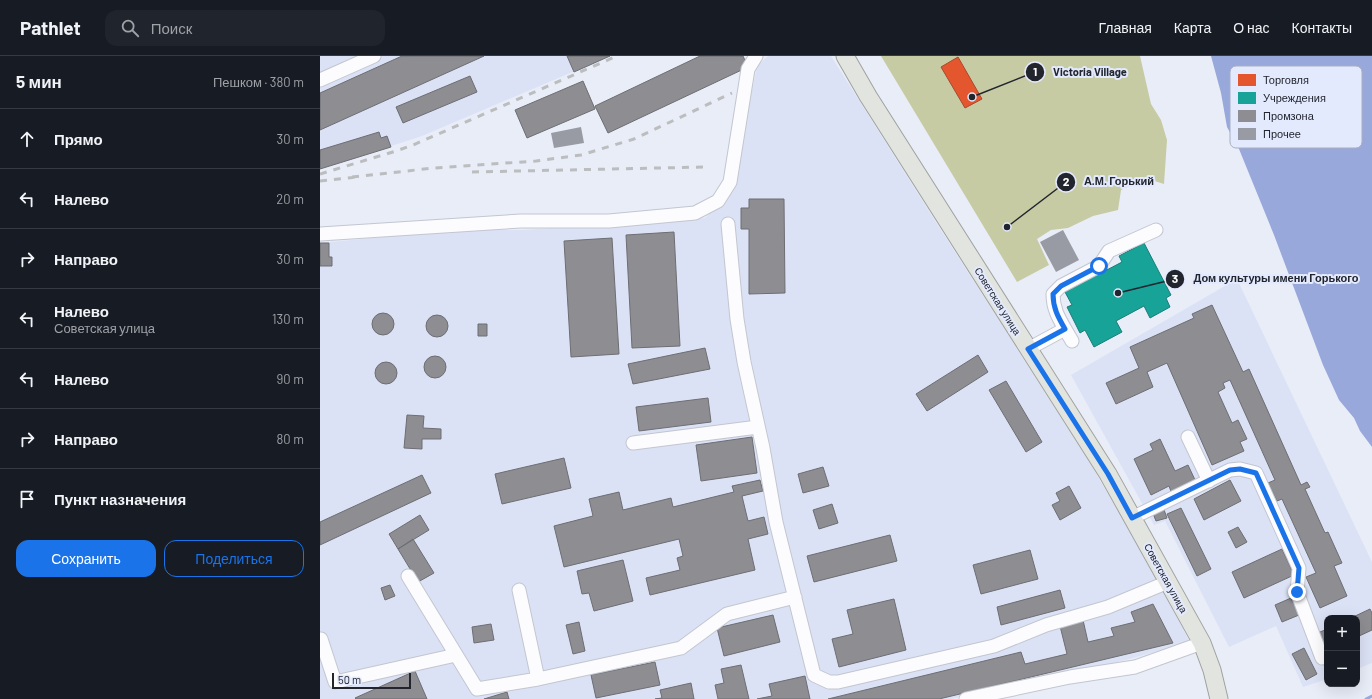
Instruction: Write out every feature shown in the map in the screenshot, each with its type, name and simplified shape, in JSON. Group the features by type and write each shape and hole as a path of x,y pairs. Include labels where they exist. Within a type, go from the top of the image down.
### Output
{"main road":[{"name":"Советская улица","path":"845,56 868,96 1108,474 1202,643 1212,670 1220,699"}],"street":[{"path":"320,80 374,56"},
{"path":"320,234 521,221 609,221 695,213 718,201 730,182 748,69 756,56"},
{"path":"728,224 736,320 744,362 776,522 814,675 830,682 838,682 994,646 1046,625 1108,607 1168,582"},
{"path":"1072,341 1055,311 1053,294 1061,286 1099,266 1109,251 1156,230"},
{"path":"1028,349 1065,329"},
{"path":"633,443 758,427"},
{"path":"1188,437 1209,480"},
{"path":"1132,518 1230,470 1240,469 1256,473 1299,568 1297,592 1322,658"},
{"path":"408,576 477,689 538,679 681,648 727,614 795,597"},
{"path":"519,590 538,679"},
{"path":"321,639 335,682 456,655"},
{"path":"966,699 1070,677 1135,667 1202,643"}],"shaded area":[{"path":"320,56 610,56 422,136 320,169"},
{"path":"768,56 831,56 1087,458 1147,560 1190,642 1122,661 951,699 320,699 320,243 456,230 521,230 705,218 731,192 757,66"},
{"path":"1237,279 1372,562 1372,663 1360,668 1360,615 1324,615 1324,680 1303,687 1276,626 1229,647 1165,521 1154,525 1071,375"}],"green space":[{"path":"881,56 1140,56 1151,104 1161,120 1167,140 1164,184 1145,178 1121,190 1118,210 1093,216 1068,228 1051,230 1037,239 1049,265 1017,282"}],"water":[{"path":"1211,56 1372,56 1372,447 1360,431 1354,418 1339,400 1323,365 1274,235 1238,148 1362,148 1362,66 1230,66 1230,132 1227,127 1221,93"}],"building: Торговля":[{"path":"958,57 982,99 965,108 941,67"}],"building: Учреждения":[{"path":"1144,243 1171,295 1166,298 1170,307 1150,318 1144,306 1116,321 1122,332 1094,347 1085,330 1080,333 1067,307 1072,305 1065,292 1122,262 1119,256"}],"building: Промзона":[{"path":"402,56 484,56 320,130 320,93"},
{"path":"567,56 610,56 574,72"},
{"path":"700,56 743,56 748,67 608,133 595,106"},
{"path":"470,76 477,92 403,123 396,107"},
{"path":"583,81 595,109 527,138 515,110"},
{"path":"379,132 381,138 387,136 391,147 320,169 320,150"},
{"path":"749,199 784,199 785,293 749,294 749,229 741,229 741,208 749,208"},
{"path":"674,232 680,346 632,348 626,235"},
{"path":"612,238 619,354 571,357 564,241"},
{"path":"320,243 329,243 329,257 332,257 332,266 320,266"},
{"path":"1212,305 1243,372 1249,369 1301,485 1307,482 1310,487 1305,489 1325,533 1328,532 1342,563 1334,566 1347,596 1320,608 1306,577 1316,573 1282,499 1277,501 1268,483 1275,480 1230,380 1223,383 1225,388 1218,392 1232,423 1238,420 1247,439 1240,442 1244,451 1212,465 1167,363 1147,372 1153,387 1116,404 1106,383 1139,368 1130,347 1194,318 1192,314"},
{"path":"383,313 391,316 394,324 391,332 383,335 375,332 372,324 375,316"},
{"path":"437,315 445,318 448,326 445,334 437,337 429,334 426,326 429,318"},
{"path":"478,324 487,324 487,336 478,336"},
{"path":"705,348 710,369 633,384 628,364"},
{"path":"978,355 988,372 927,411 916,394"},
{"path":"435,356 443,359 446,367 443,375 435,378 427,375 424,367 427,359"},
{"path":"386,362 394,365 397,373 394,381 386,384 378,381 375,373 378,365"},
{"path":"1006,381 1042,442 1026,452 989,390"},
{"path":"708,398 711,422 639,431 636,407"},
{"path":"407,415 424,416 423,428 441,429 441,439 422,439 422,449 404,448"},
{"path":"752,437 757,473 701,481 696,445"},
{"path":"1160,439 1175,471 1188,465 1196,482 1172,494 1169,486 1151,495 1134,459 1153,450 1150,444"},
{"path":"564,458 571,488 502,504 495,474"},
{"path":"823,467 829,486 803,493 798,474"},
{"path":"422,475 431,493 320,545 320,522"},
{"path":"760,480 763,491 742,496 748,521 764,517 768,534 748,539 755,570 650,595 646,578 680,570 677,558 683,556 679,539 564,567 554,526 593,516 589,499 619,492 623,510 671,498 673,507 734,492 732,486"},
{"path":"1230,480 1241,501 1204,520 1194,499"},
{"path":"1069,486 1081,508 1060,520 1052,505 1060,501 1056,493"},
{"path":"832,504 838,523 819,529 813,510"},
{"path":"1163,507 1167,518 1156,521 1152,511"},
{"path":"1181,508 1211,569 1197,576 1167,514"},
{"path":"420,515 429,530 398,549 389,534"},
{"path":"1238,527 1247,542 1236,548 1228,532"},
{"path":"890,535 897,561 814,582 807,556"},
{"path":"413,539 434,573 418,582 398,549"},
{"path":"1282,549 1294,575 1244,598 1232,572"},
{"path":"1030,550 1038,579 981,594 973,565"},
{"path":"623,560 633,601 594,611 589,593 582,594 577,571"},
{"path":"390,585 395,596 385,600 381,588"},
{"path":"1060,590 1065,608 1001,625 997,607"},
{"path":"1291,598 1299,615 1282,622 1275,605"},
{"path":"894,599 906,650 839,667 832,639 853,634 847,610"},
{"path":"1153,604 1173,643 939,699 828,699 1021,652 1025,664 1067,654 1060,626 1083,620 1088,642 1114,636 1111,628 1135,622 1131,612"},
{"path":"1370,609 1372,613 1372,630 1360,636 1360,615 1357,615"},
{"path":"773,615 780,642 724,656 717,628"},
{"path":"579,622 585,651 573,654 566,625"},
{"path":"491,624 494,640 474,643 472,627"},
{"path":"1324,630 1324,646 1318,633"},
{"path":"1304,648 1317,674 1306,680 1292,654"},
{"path":"655,662 660,685 596,698 591,675"},
{"path":"741,665 749,699 718,699 715,685 724,683 721,669"},
{"path":"415,671 427,699 355,698"},
{"path":"805,676 810,699 757,699 772,696 769,684"},
{"path":"691,683 694,699 655,699 662,698 660,690"},
{"path":"507,692 509,699 484,699"}],"building: Прочее":[{"path":"581,127 584,143 554,148 551,133"},
{"path":"1063,230 1079,260 1056,272 1040,242"}],"waterway":[{"path":"1366,699 1372,696"}],"railway":[{"path":"320,174 413,145 617,56"},
{"path":"352,177 434,168 536,161 581,155 634,139 732,93"},
{"path":"472,172 705,167"},
{"path":"320,181 358,177"}],"place":[{"name":"Victoria Village","path":"972,97"},
{"name":"А.М. Горький","path":"1007,227"},
{"name":"Дом культуры имени Горького","path":"1118,293"}],"route":[{"path":"1099,266 1061,286 1053,294 1055,311 1065,329 1028,349 1108,474 1132,518 1230,470 1240,469 1256,473 1299,568 1297,592"}]}
